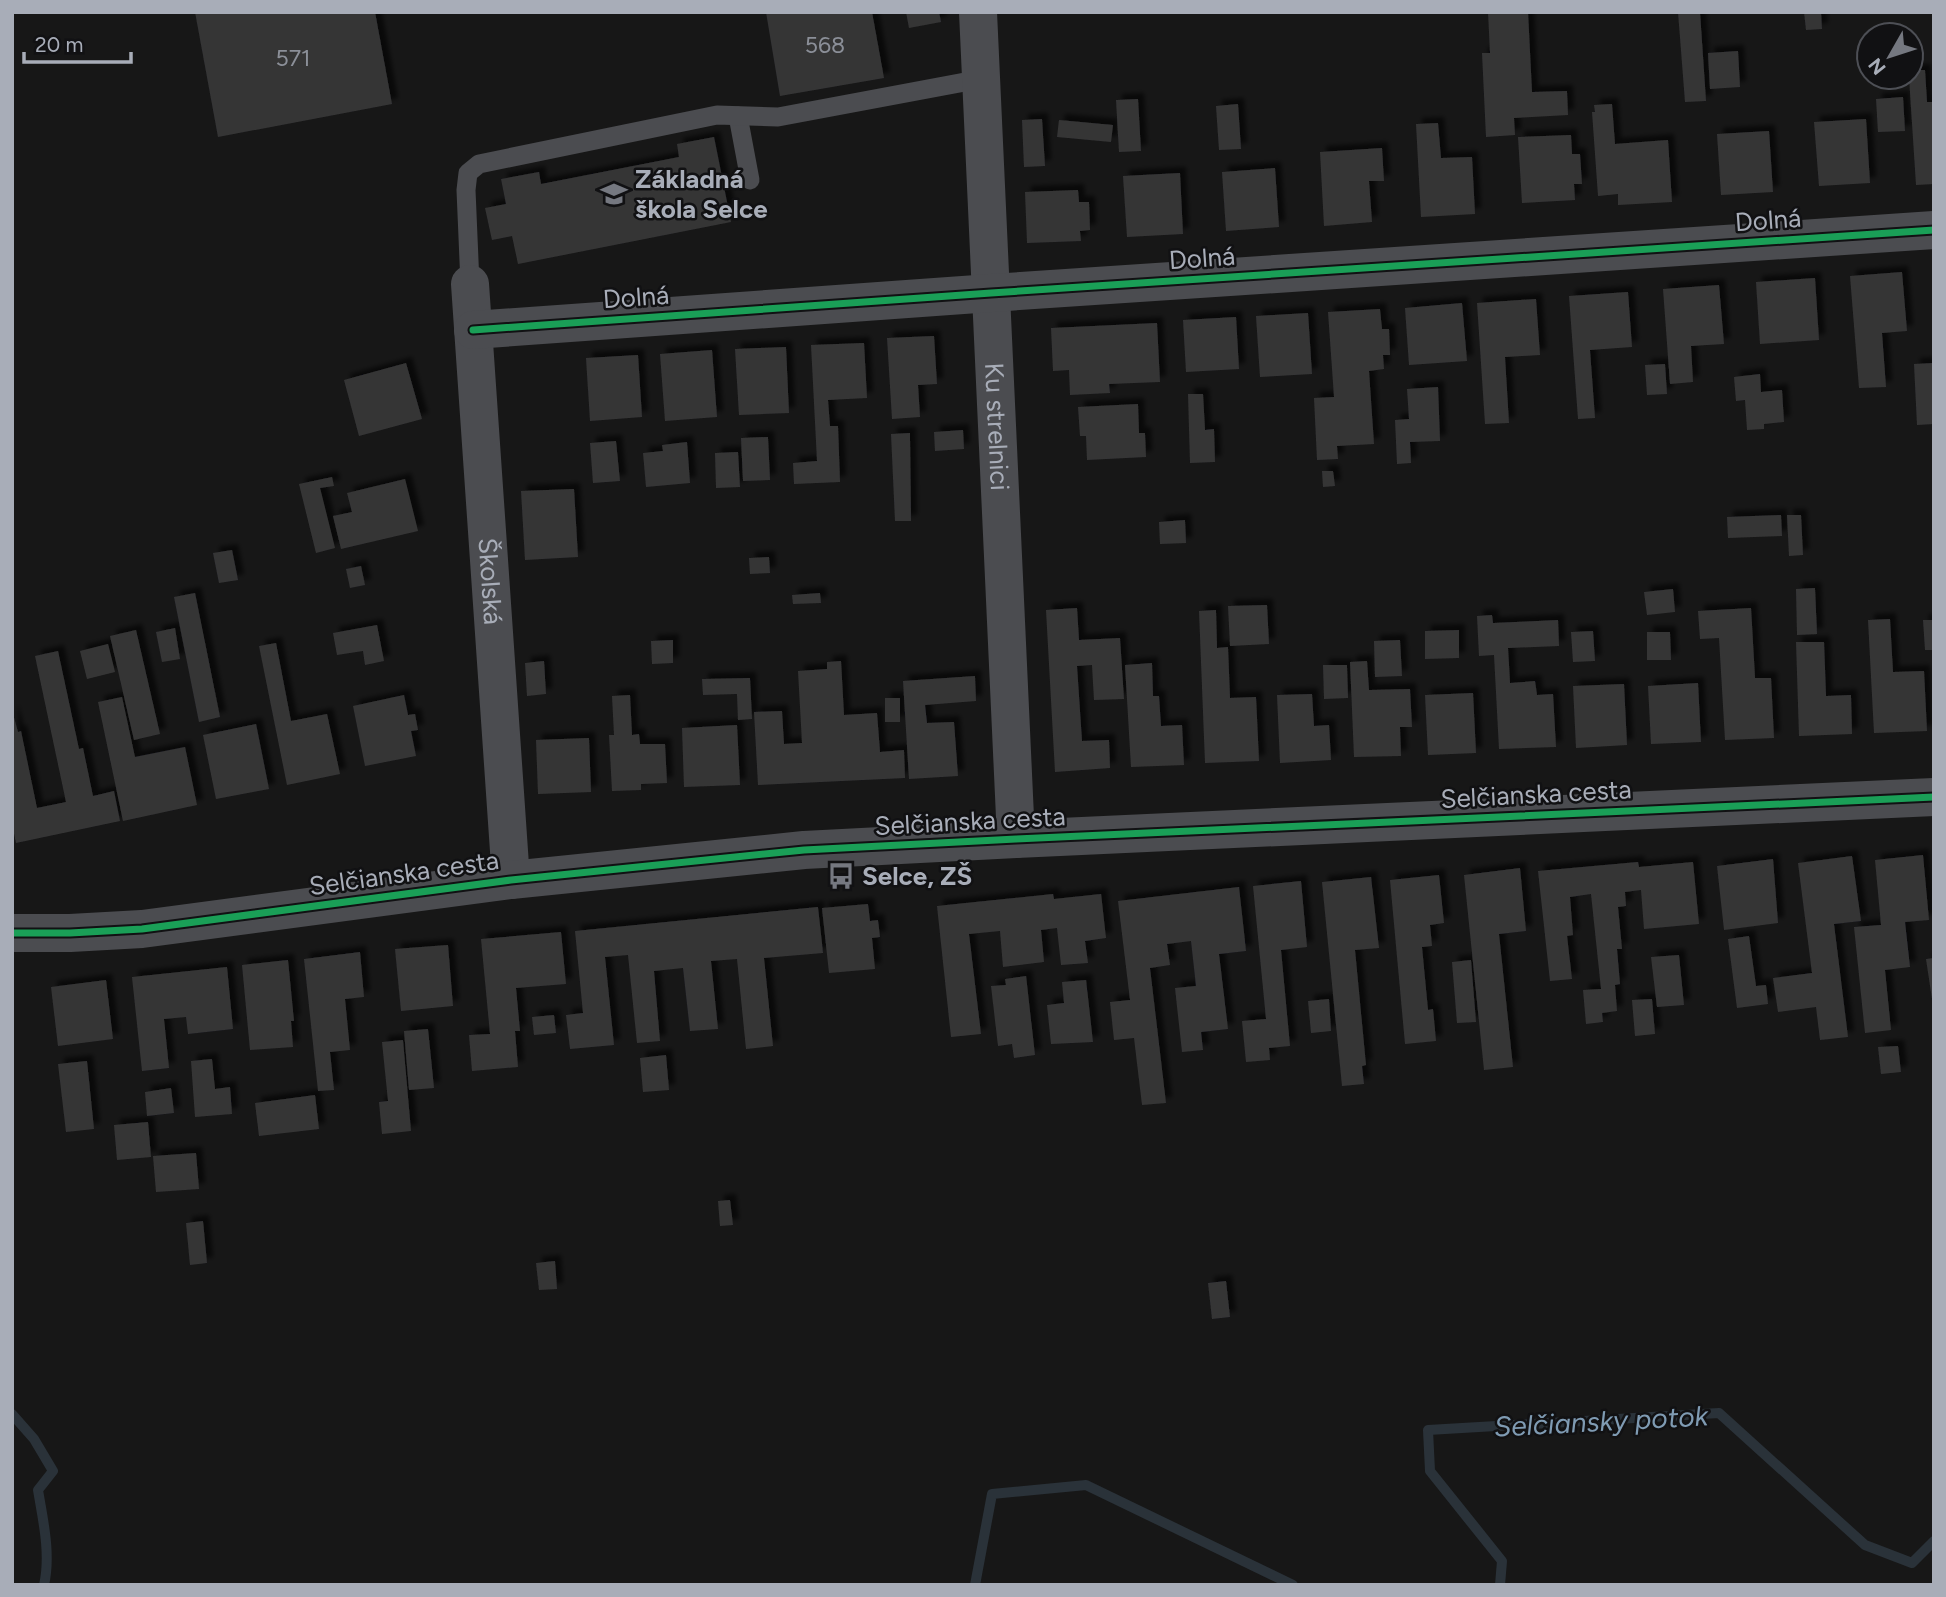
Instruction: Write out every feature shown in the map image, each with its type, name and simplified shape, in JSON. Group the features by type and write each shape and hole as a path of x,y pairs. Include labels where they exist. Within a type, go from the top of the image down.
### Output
{"street":[{"name":"Ku strelnici","path":"978,12 1016,839"},
{"name":"Dolná","path":"473,330 1934,230"},
{"name":"Školská","path":"470,284 511,880"},
{"name":"Selčianska cesta","path":"12,933 142,929 511,880 804,850 1934,797"}],"lane":[{"path":"470,284 466,190 468,173 479,164 717,116 778,117 981,79"},
{"path":"738,116 750,180"}],"building":[{"path":"195,12 375,12 392,104 218,137"},
{"path":"766,12 872,12 884,78 780,96"},
{"path":"906,12 939,12 941,22 909,28"},
{"path":"1488,12 1528,12 1532,92 1567,91 1568,115 1514,118 1515,135 1486,137 1482,53 1490,53"},
{"path":"1678,12 1700,12 1706,101 1685,102"},
{"path":"1804,12 1821,12 1822,29 1806,30"},
{"path":"1738,51 1740,87 1710,89 1708,53"},
{"path":"1925,70 1927,102 1934,102 1934,184 1916,185 1910,91 1925,91"},
{"path":"1903,97 1905,131 1878,132 1876,99"},
{"path":"1138,99 1141,151 1119,152 1116,100"},
{"path":"1238,104 1241,149 1219,150 1216,106"},
{"path":"1612,104 1615,144 1668,140 1672,202 1618,205 1618,194 1598,196 1592,112 1595,112 1594,105"},
{"path":"1042,119 1045,166 1024,167 1022,120"},
{"path":"1866,119 1870,183 1819,186 1814,122"},
{"path":"1059,120 1113,125 1111,142 1057,137"},
{"path":"1438,123 1441,158 1472,157 1475,214 1421,217 1416,124"},
{"path":"1769,131 1773,192 1721,195 1717,134"},
{"path":"1571,135 1572,154 1580,154 1582,184 1574,184 1575,200 1522,203 1518,137"},
{"name":"Základná škola Selce","path":"714,137 731,222 518,264 512,236 492,240 485,208 506,204 501,179 539,172 541,184 679,157 677,144"},
{"path":"1382,148 1384,181 1369,181 1372,222 1324,226 1320,152"},
{"path":"1275,168 1279,227 1226,231 1222,172"},
{"path":"1180,173 1183,234 1127,237 1123,176"},
{"path":"1078,190 1079,202 1089,202 1090,230 1080,231 1081,241 1027,243 1025,192"},
{"path":"1902,272 1907,331 1882,333 1886,387 1859,388 1850,276"},
{"path":"1815,278 1819,340 1760,344 1756,282"},
{"path":"1719,285 1724,344 1691,346 1693,382 1670,384 1663,289"},
{"path":"1628,292 1632,347 1590,350 1595,418 1578,419 1569,296"},
{"path":"1536,299 1540,355 1505,357 1509,423 1485,424 1477,303"},
{"path":"1462,303 1467,361 1409,365 1405,308"},
{"path":"1380,309 1382,329 1389,329 1390,355 1383,355 1384,369 1369,371 1374,444 1337,446 1338,459 1317,460 1314,398 1334,397 1328,312"},
{"path":"1308,313 1312,374 1260,377 1256,316"},
{"path":"1236,317 1239,369 1186,372 1183,320"},
{"path":"1157,323 1160,382 1109,384 1110,393 1070,395 1069,370 1053,371 1051,328"},
{"path":"934,336 937,384 918,385 920,417 892,419 887,338"},
{"path":"864,343 867,398 828,400 830,426 838,426 840,482 794,484 793,463 817,461 811,345"},
{"path":"786,347 789,413 739,415 735,349"},
{"path":"712,350 717,417 665,421 660,354"},
{"path":"638,355 642,417 590,421 586,358"},
{"path":"406,363 422,419 359,436 344,380"},
{"path":"1934,363 1934,424 1917,425 1914,364"},
{"path":"1665,364 1667,394 1647,395 1645,365"},
{"path":"1760,374 1761,392 1782,390 1784,422 1764,424 1764,429 1747,430 1745,400 1736,401 1734,377"},
{"path":"1438,387 1440,441 1410,442 1411,463 1397,464 1395,420 1409,419 1407,389"},
{"path":"1188,394 1203,394 1205,430 1214,429 1215,462 1190,463"},
{"path":"1138,404 1139,433 1145,433 1146,457 1087,460 1086,436 1080,436 1078,407"},
{"path":"963,430 964,449 935,451 934,432"},
{"path":"910,433 911,521 895,521 891,434"},
{"path":"768,437 770,480 743,481 741,438"},
{"path":"616,441 620,481 593,483 590,443"},
{"path":"687,442 690,483 646,487 643,453 663,451 662,445"},
{"path":"738,452 740,487 716,488 715,453"},
{"path":"1322,471 1333,471 1335,486 1323,487"},
{"path":"332,477 334,486 320,488 335,548 316,553 299,484"},
{"path":"405,479 418,531 341,549 333,516 352,512 347,493"},
{"path":"574,489 578,557 525,560 521,491"},
{"path":"1781,515 1782,536 1728,538 1727,517"},
{"path":"1787,515 1801,515 1803,555 1789,556"},
{"path":"1185,520 1186,543 1160,544 1159,522"},
{"path":"232,550 238,580 219,583 213,553"},
{"path":"769,557 770,573 750,574 749,558"},
{"path":"361,566 365,585 350,588 346,569"},
{"path":"1815,588 1817,634 1797,635 1796,589"},
{"path":"1673,589 1675,612 1647,615 1644,592"},
{"path":"195,593 220,717 199,722 174,597"},
{"path":"820,593 821,603 793,604 792,595"},
{"path":"1267,605 1269,644 1230,646 1228,606"},
{"path":"1077,608 1079,640 1120,638 1124,699 1094,700 1092,665 1077,666 1082,741 1109,740 1110,768 1055,772 1046,610"},
{"path":"1751,608 1755,678 1771,678 1774,738 1725,740 1719,638 1700,639 1698,611"},
{"path":"1216,610 1217,648 1228,647 1230,698 1256,697 1259,761 1205,763 1199,611"},
{"path":"1492,615 1493,623 1558,620 1559,646 1508,648 1510,683 1535,681 1537,695 1553,694 1556,747 1499,749 1494,655 1479,656 1477,616"},
{"path":"1890,619 1893,672 1924,671 1927,731 1874,733 1868,620"},
{"path":"1923,620 1934,620 1934,650 1925,650"},
{"path":"377,625 384,661 365,665 363,651 337,655 333,633"},
{"path":"175,628 180,659 162,662 156,632"},
{"path":"136,630 160,734 134,740 110,636"},
{"path":"1459,630 1459,658 1425,659 1425,631"},
{"path":"1593,631 1595,661 1573,662 1571,632"},
{"path":"1647,632 1670,632 1671,660 1647,660"},
{"path":"673,640 673,663 652,664 651,641"},
{"path":"1400,640 1402,676 1375,677 1374,641"},
{"path":"1796,642 1824,642 1826,696 1851,695 1852,734 1799,736"},
{"path":"276,643 291,721 327,714 340,774 287,785 259,646"},
{"path":"108,644 115,672 87,679 80,651"},
{"path":"58,651 79,749 83,748 93,796 114,791 120,821 16,843 12,824 12,710 18,732 21,731 37,808 66,802 35,656"},
{"path":"544,661 546,694 527,696 525,663"},
{"path":"841,661 844,715 877,713 880,752 904,750 905,778 758,785 754,712 782,711 784,744 802,743 798,671 827,669 827,662"},
{"path":"1367,661 1369,690 1410,689 1412,727 1400,727 1401,756 1354,757 1350,662"},
{"path":"1152,663 1153,696 1159,696 1161,726 1182,725 1184,765 1131,767 1125,665"},
{"path":"1323,665 1347,665 1348,698 1324,699"},
{"path":"975,676 976,701 925,705 927,723 954,722 958,776 909,779 903,681"},
{"path":"750,678 752,719 738,720 737,694 703,695 702,679"},
{"path":"1698,683 1701,742 1651,744 1648,686"},
{"path":"1624,684 1627,745 1576,748 1573,686"},
{"path":"1473,693 1476,753 1428,755 1425,695"},
{"path":"1312,694 1314,726 1329,725 1331,760 1280,763 1277,695"},
{"path":"404,695 408,715 415,714 418,730 411,731 416,756 365,766 353,706"},
{"path":"630,695 632,735 639,734 640,744 665,744 667,783 641,784 641,790 612,791 609,735 614,735 612,696"},
{"path":"122,697 135,757 185,747 197,805 123,821 98,702"},
{"path":"885,698 900,698 900,722 885,722"},
{"path":"256,724 269,789 216,799 203,735"},
{"path":"737,725 740,785 684,787 682,728"},
{"path":"589,738 591,792 538,794 536,740"},
{"path":"1923,855 1929,920 1905,922 1910,967 1885,970 1891,1030 1865,1033 1854,927 1881,925 1875,860"},
{"path":"1852,856 1861,921 1834,924 1848,1037 1820,1040 1816,1007 1778,1012 1773,978 1812,973 1798,863"},
{"path":"1773,859 1778,923 1724,930 1717,866"},
{"path":"1638,862 1639,867 1693,862 1699,924 1644,929 1641,890 1625,892 1626,906 1618,907 1622,949 1617,949 1620,984 1615,985 1617,1011 1602,1013 1603,1022 1586,1024 1583,990 1601,989 1591,894 1570,897 1573,935 1567,936 1572,979 1550,981 1538,871"},
{"path":"1520,868 1526,931 1499,934 1513,1067 1484,1070 1464,875"},
{"path":"1439,875 1444,923 1430,925 1432,946 1422,947 1428,1010 1433,1009 1436,1041 1405,1044 1390,880"},
{"path":"1371,877 1379,948 1355,950 1366,1065 1362,1066 1364,1084 1342,1086 1322,882"},
{"path":"1301,881 1307,947 1281,950 1290,1046 1269,1048 1270,1060 1246,1062 1242,1021 1266,1019 1253,886"},
{"path":"1239,887 1246,951 1219,954 1228,1029 1201,1032 1203,1050 1182,1052 1175,988 1196,986 1191,941 1167,944 1170,965 1150,968 1166,1103 1142,1105 1134,1038 1114,1040 1110,1002 1130,1000 1118,901"},
{"path":"1053,894 1054,899 1101,894 1106,938 1085,941 1088,963 1061,965 1057,928 1041,930 1044,962 1003,967 1000,931 969,934 981,1034 951,1037 937,906"},
{"path":"868,904 870,921 878,920 880,937 872,938 875,969 829,973 822,908"},
{"path":"818,907 823,953 764,958 773,1046 746,1049 737,959 711,961 718,1029 690,1031 683,968 654,971 660,1041 637,1043 628,955 605,957 614,1045 570,1049 566,1015 583,1013 575,931"},
{"path":"561,932 566,984 516,988 520,1031 515,1031 518,1067 472,1071 469,1035 490,1034 481,939"},
{"path":"1749,936 1756,986 1766,985 1768,1004 1737,1008 1728,939"},
{"path":"448,945 453,1006 401,1011 395,949"},
{"path":"360,952 364,997 345,999 350,1050 330,1052 334,1090 318,1091 304,959"},
{"path":"1679,955 1684,1005 1657,1007 1651,957"},
{"path":"1934,958 1934,999 1932,999 1926,959"},
{"path":"288,960 294,1021 291,1021 293,1047 250,1050 242,965"},
{"path":"1471,960 1476,1022 1457,1023 1452,962"},
{"path":"227,967 233,1029 188,1034 186,1017 164,1019 169,1068 142,1071 132,977"},
{"path":"1026,976 1035,1055 1014,1058 1012,1044 998,1046 991,986 1006,985 1005,979"},
{"path":"106,980 113,1039 58,1046 51,987"},
{"path":"1086,980 1093,1042 1051,1044 1047,1005 1064,1003 1062,982"},
{"path":"1329,999 1331,1031 1311,1033 1308,1001"},
{"path":"1652,999 1655,1034 1635,1036 1632,1000"},
{"path":"554,1015 556,1033 534,1035 532,1017"},
{"path":"428,1029 434,1088 409,1090 404,1031"},
{"path":"403,1040 411,1131 382,1134 379,1102 388,1101 382,1042"},
{"path":"1898,1046 1901,1072 1881,1074 1878,1047"},
{"path":"666,1055 669,1090 643,1092 640,1058"},
{"path":"212,1059 215,1089 230,1087 232,1114 195,1117 191,1061"},
{"path":"87,1061 94,1129 66,1132 58,1064"},
{"path":"171,1088 174,1113 147,1116 145,1092"},
{"path":"315,1095 319,1129 259,1136 255,1103"},
{"path":"148,1122 151,1157 117,1160 114,1125"},
{"path":"196,1153 199,1189 156,1192 153,1156"},
{"path":"730,1200 733,1225 720,1226 718,1201"},
{"path":"203,1221 207,1263 190,1265 186,1223"},
{"path":"555,1261 557,1289 539,1290 536,1263"},
{"path":"1226,1281 1230,1317 1212,1319 1208,1283"}],"waterway":[{"name":"Selčiansky potok","path":"1500,1585 1502,1561 1430,1471 1428,1430 1719,1413 1865,1545 1912,1563 1934,1541"},
{"path":"12,1414 34,1439 53,1471 38,1490 46,1549 44,1585"},
{"name":"Selčiansky potok","path":"975,1585 992,1494 1086,1485 1293,1585"}],"cycle path":[{"path":"473,330 1934,230"},
{"path":"12,933 142,929 511,880 804,850 1934,797"}],"place":[{"name":"Základná škola Selce","path":"614,194"},
{"name":"Selce, ZŠ","path":"841,876"}]}
